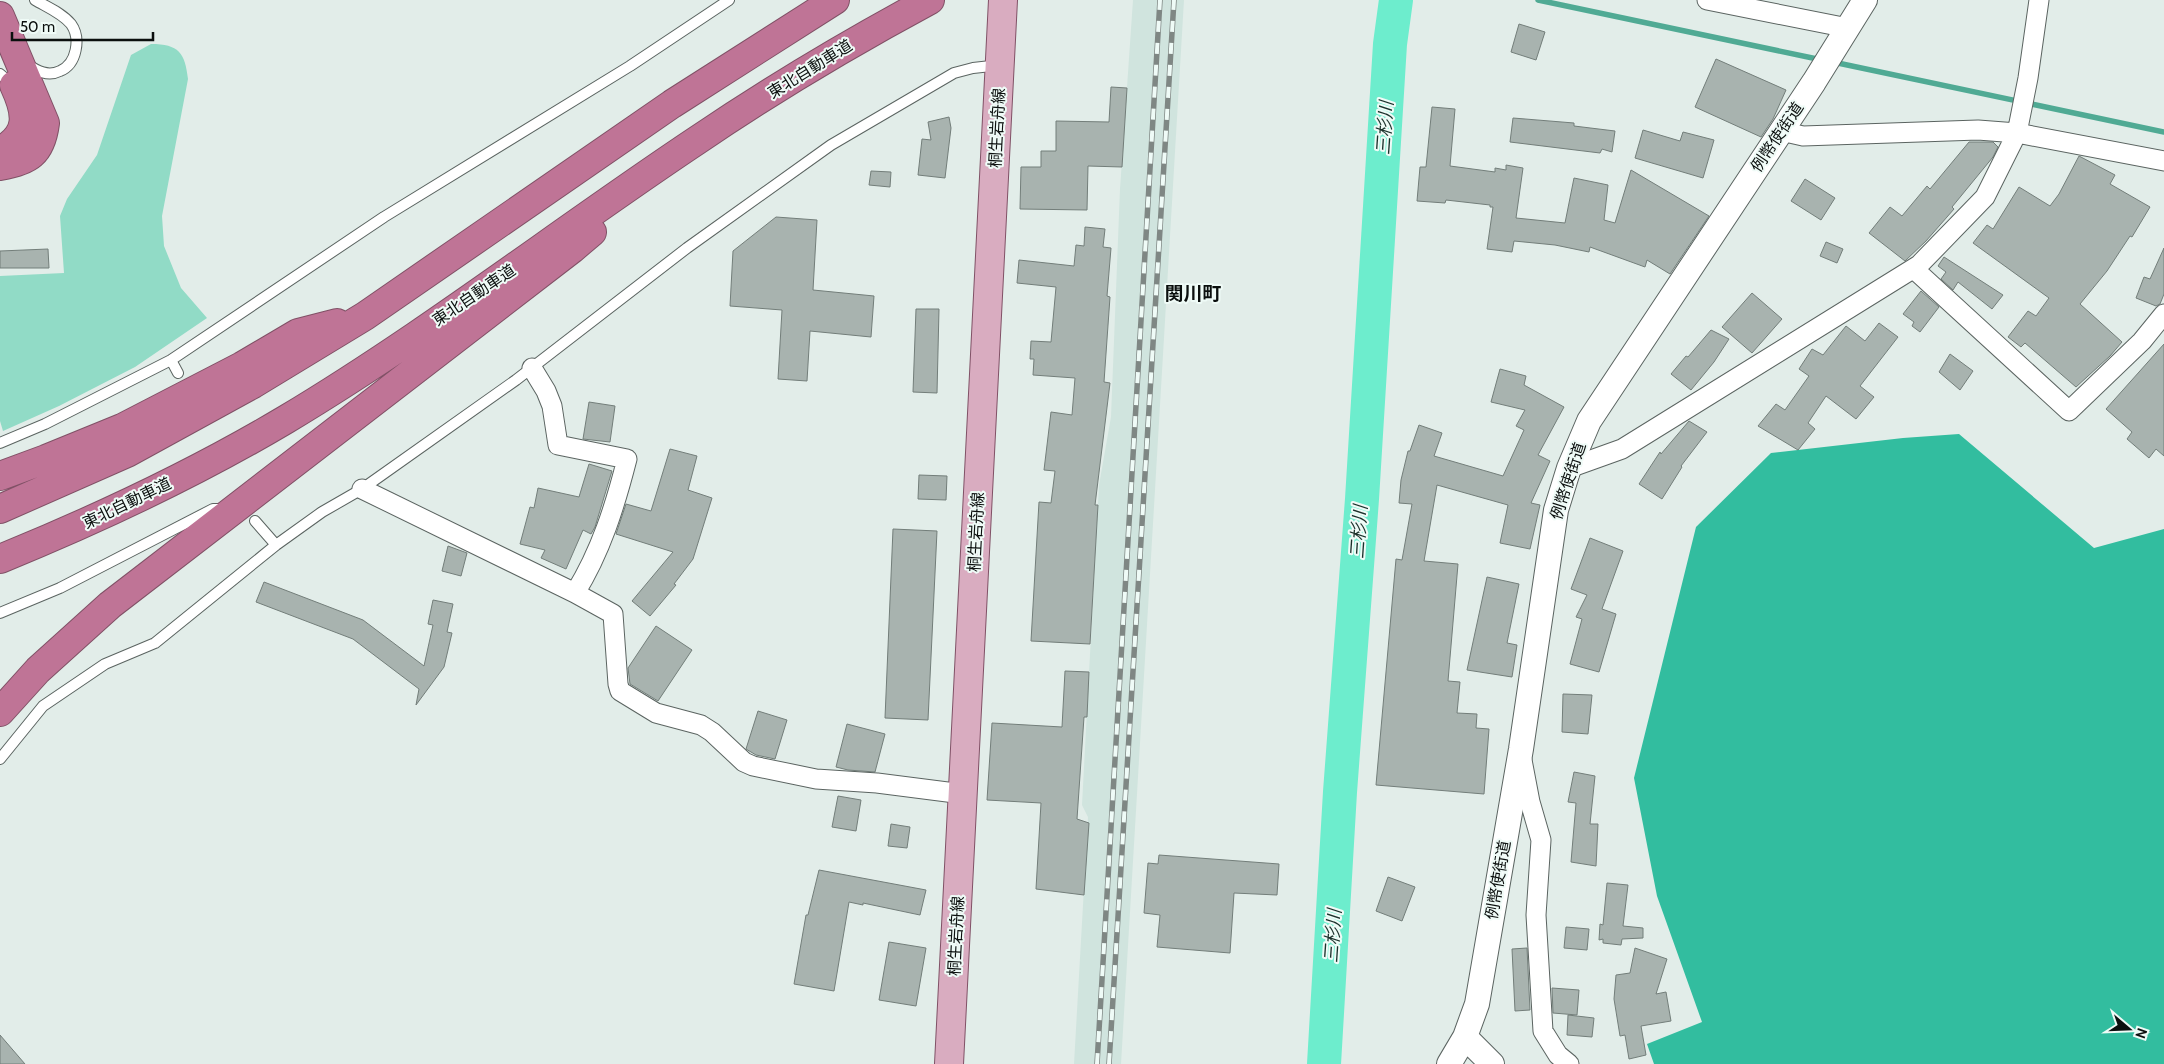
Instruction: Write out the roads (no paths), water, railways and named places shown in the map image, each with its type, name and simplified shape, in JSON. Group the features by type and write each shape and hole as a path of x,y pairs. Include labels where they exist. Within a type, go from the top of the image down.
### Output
{"highway":[{"path":"0,509 127,453 183,424 365,316 672,104 835,0"},
{"name":"東北自動車道","path":"0,559 68,531 144,495 284,421 446,314 697,140 870,33 930,0"},
{"path":"0,16 9,68 24,111 24,123 19,135 11,145 0,151"},
{"path":"0,166 16,164 30,158 38,149 44,133 45,123 9,68"},
{"path":"0,712 38,670 110,605 245,515 572,249 697,140"},
{"path":"0,476 122,428 242,366 298,333 365,316"}],"main road":[{"name":"桐生岩舟線","path":"949,1064 1003,0"}],"street":[{"path":"1707,0 1845,33"},
{"name":"例幣使街道","path":"1449,1064 1465,1037 1477,1004 1520,749 1556,510 1569,468 1589,421 1814,82 1865,0"},
{"path":"1569,468 1622,449 1914,269 1985,197 2018,129 2028,78 2039,0"},
{"path":"1781,131 1803,136 2018,129 2164,162"},
{"path":"1914,269 2069,412 2142,341 2164,314"},
{"path":"532,368 546,391 552,406 558,445 627,459 604,536 588,571 575,593"},
{"path":"362,489 575,593 613,614 620,691 656,713 701,725 712,732 744,762 753,766 816,779 877,783 963,794"},
{"path":"1520,749 1530,802 1541,840 1536,915 1544,1031 1558,1055 1569,1064"},
{"path":"1465,1037 1490,1063"}],"lane":[{"path":"9,68 51,73 60,72 68,66 76,47 76,36 71,25 61,15 35,0"},
{"path":"0,443 54,420 171,360 384,216 630,66 729,0"},
{"path":"0,759 43,706 105,664 155,643 276,545 322,512 362,489 532,368 687,248 830,145 954,73 973,68 1000,65"},
{"path":"171,360 178,373"},
{"path":"0,613 60,588 213,509 245,515 276,545"}],"waterway":[{"name":"三杉川","path":"1324,1064 1340,792 1362,499 1390,44 1396,0"},
{"path":"1538,0 1822,60"},
{"path":"1833,62 2164,132"}],"railway":[{"path":"1097,1064 1160,0"},
{"path":"1109,1064 1174,0"}],"district":[{"name":"関川町","path":"1193,293"}]}
